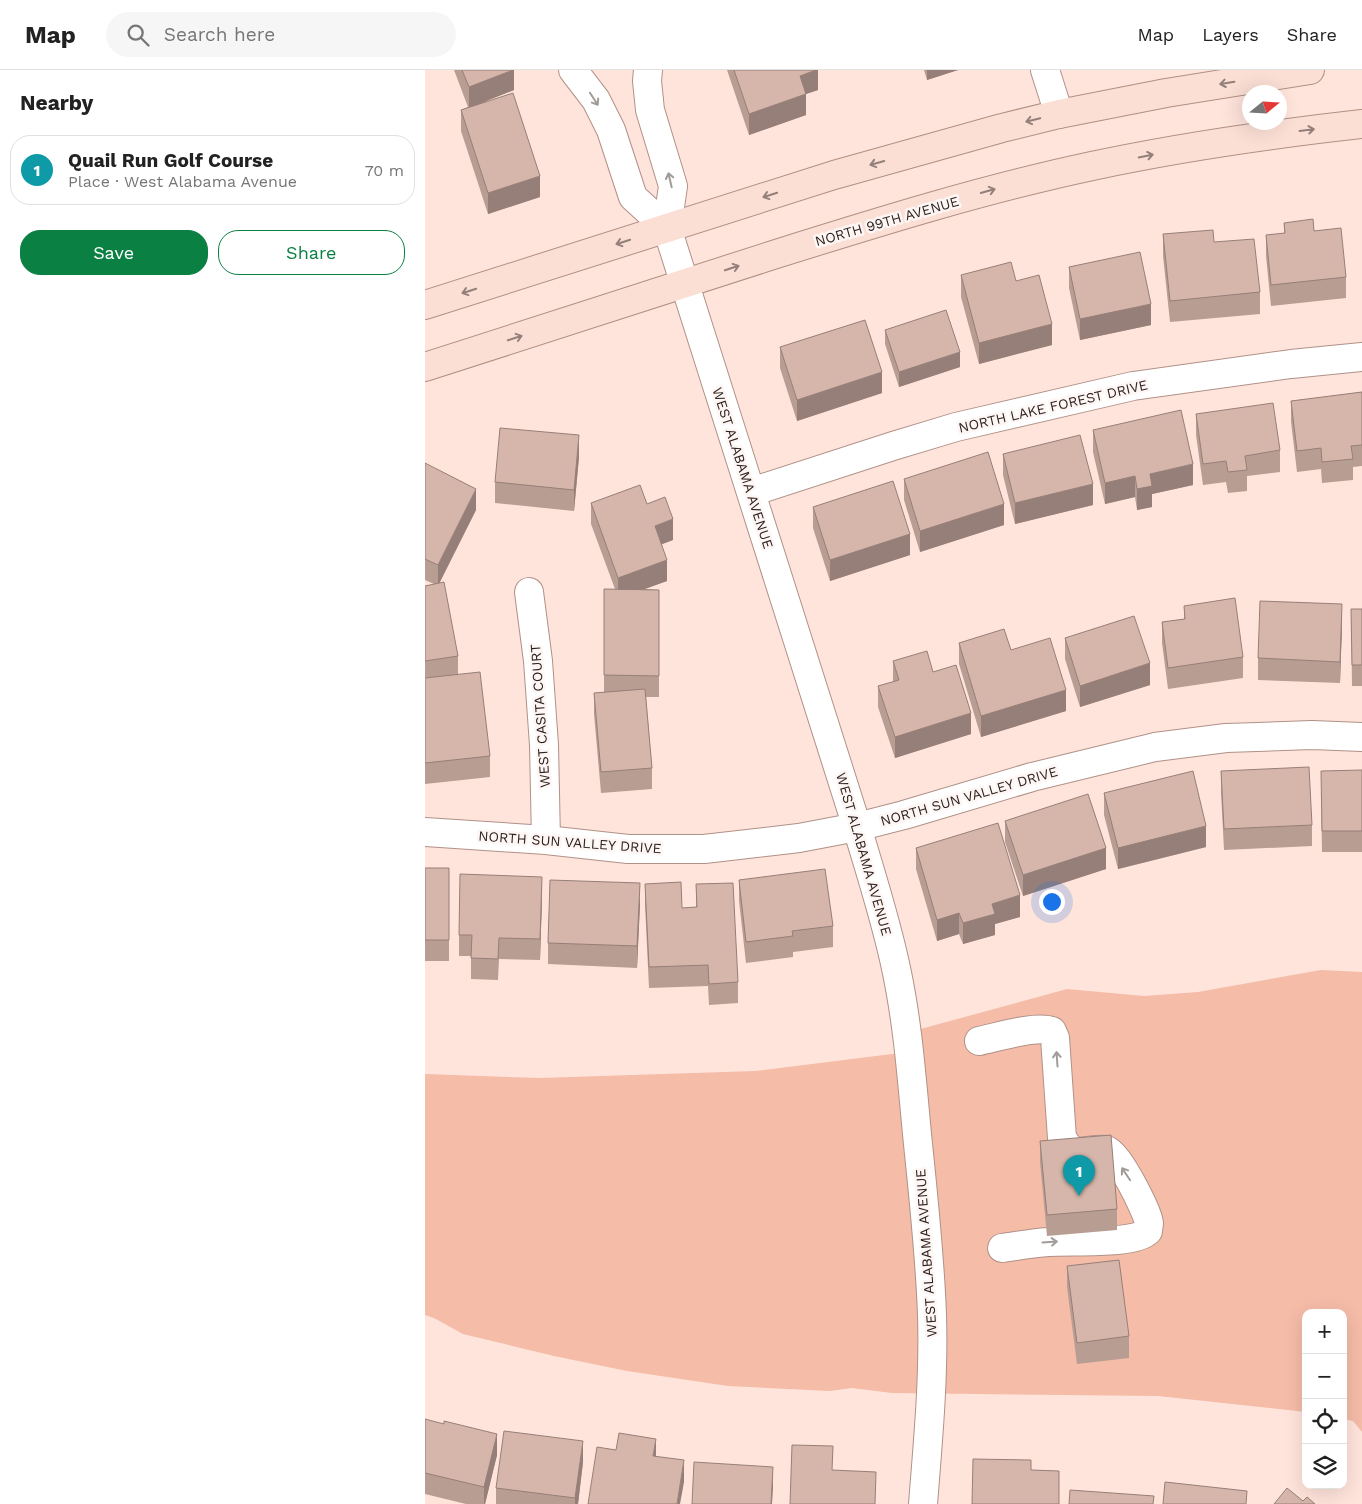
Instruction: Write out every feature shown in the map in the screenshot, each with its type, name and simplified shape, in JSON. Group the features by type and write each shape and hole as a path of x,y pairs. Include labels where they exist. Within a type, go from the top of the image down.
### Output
{"main road":[{"path":"425,305 844,172 1002,128 1059,114 1165,93 1310,70"},
{"name":"NORTH 99TH AVENUE","path":"425,367 872,224 999,188 1082,168 1185,148 1302,130 1362,124"}],"street":[{"path":"573,70 596,100 611,130 633,198 667,228"},
{"name":"WEST ALABAMA AVENUE","path":"648,70 647,81 650,110 673,186 667,228 857,827 883,913 897,974 916,1122 932,1315 932,1393 923,1504"},
{"path":"1045,70 1059,114"},
{"name":"NORTH LAKE FOREST DRIVE","path":"751,492 893,446 956,428 1133,386 1291,364 1362,357"},
{"name":"WEST CASITA COURT","path":"529,592 538,661 544,745 546,840"},
{"name":"NORTH SUN VALLEY DRIVE","path":"425,832 546,840 628,849 704,849 799,838 857,827 1032,777 1155,747 1226,738 1312,735 1362,737"},
{"path":"979,1041 1037,1029 1052,1031 1055,1038 1063,1138 1071,1151 1106,1150 1112,1154 1133,1184 1149,1224 1148,1231 1144,1235 1123,1239 1050,1242 1002,1248"}],"shaded area":[{"path":"1321,970 1362,972 1362,1432 1353,1421 1347,1420 1347,1309 1302,1309 1302,1412 1158,1396 892,1393 852,1388 830,1391 728,1386 627,1371 554,1356 463,1334 425,1315 425,1074 540,1078 755,1071 908,1052 906,1033 1067,989 1144,996 1198,992"}],"building":[{"path":"462,70 513,70 469,87"},
{"path":"734,70 816,70 800,76 806,94 749,114"},
{"path":"513,93 540,176 488,193 461,110"},
{"path":"1313,219 1314,231 1341,228 1346,277 1271,285 1266,235 1285,233 1284,223"},
{"path":"1213,230 1214,242 1254,239 1260,292 1170,301 1163,234"},
{"path":"1140,252 1151,304 1080,319 1069,267"},
{"path":"1011,262 1016,281 1039,275 1052,324 979,343 961,275"},
{"path":"946,310 960,352 899,372 885,330"},
{"path":"865,320 882,372 797,400 780,347"},
{"path":"1362,392 1362,445 1351,446 1353,459 1322,462 1321,448 1297,451 1291,401"},
{"path":"1273,403 1280,450 1245,456 1247,470 1228,472 1226,461 1203,464 1196,414"},
{"path":"1181,410 1193,464 1150,474 1152,486 1137,489 1135,476 1105,483 1093,430"},
{"path":"500,428 579,435 574,490 495,482"},
{"path":"1080,435 1093,484 1015,503 1003,454"},
{"path":"988,452 1004,504 920,531 904,479"},
{"path":"425,463 476,489 438,565 425,559"},
{"path":"893,481 910,534 830,560 813,507"},
{"path":"640,485 647,504 665,497 673,519 655,526 667,560 618,578 591,503"},
{"path":"444,582 458,656 425,661 425,586"},
{"path":"604,589 659,590 659,676 604,675"},
{"path":"1235,598 1243,657 1168,668 1162,622 1185,619 1184,606"},
{"path":"1260,601 1342,604 1340,662 1258,658"},
{"path":"1351,609 1362,609 1362,665 1352,665"},
{"path":"1134,616 1150,663 1080,686 1065,638"},
{"path":"1004,629 1011,650 1050,638 1066,690 981,716 959,643"},
{"path":"927,651 933,672 956,665 971,713 895,737 878,686 899,680 893,661"},
{"path":"480,672 490,756 425,763 425,678"},
{"path":"645,689 652,768 601,772 594,693"},
{"path":"1309,767 1312,825 1224,829 1221,771"},
{"path":"1362,770 1362,831 1322,831 1321,771"},
{"path":"1193,771 1206,826 1118,848 1104,793"},
{"path":"1088,794 1106,848 1023,875 1005,821"},
{"path":"998,823 1020,895 992,904 995,914 963,923 959,913 937,920 916,848"},
{"path":"425,868 449,868 449,940 425,940"},
{"path":"825,869 833,926 792,931 793,936 746,942 739,880"},
{"path":"460,874 542,877 540,939 499,938 498,959 471,958 472,935 459,935"},
{"path":"550,880 640,883 637,946 548,943"},
{"path":"681,882 682,908 697,907 696,884 733,883 738,982 709,984 708,965 649,967 645,884"},
{"path":"1111,1135 1117,1209 1047,1215 1040,1141"},
{"path":"1119,1260 1129,1336 1077,1343 1067,1266"},
{"path":"425,1419 444,1424 444,1421 497,1434 484,1487 425,1473"},
{"path":"504,1431 583,1441 575,1498 496,1488"},
{"path":"619,1433 656,1439 653,1456 684,1460 677,1504 588,1504 597,1447 616,1450"},
{"path":"792,1445 833,1446 832,1470 876,1472 875,1504 790,1504"},
{"path":"973,1459 1031,1460 1031,1470 1059,1471 1059,1504 972,1504"},
{"path":"694,1462 773,1467 771,1504 692,1504"},
{"path":"1165,1482 1247,1491 1246,1504 1163,1504"},
{"path":"1287,1488 1303,1501 1307,1497 1315,1504 1274,1504"},
{"path":"1070,1490 1154,1496 1153,1504 1069,1504"}],"place":[{"name":"Quail Run Golf Course","path":"1079,1196"}]}
